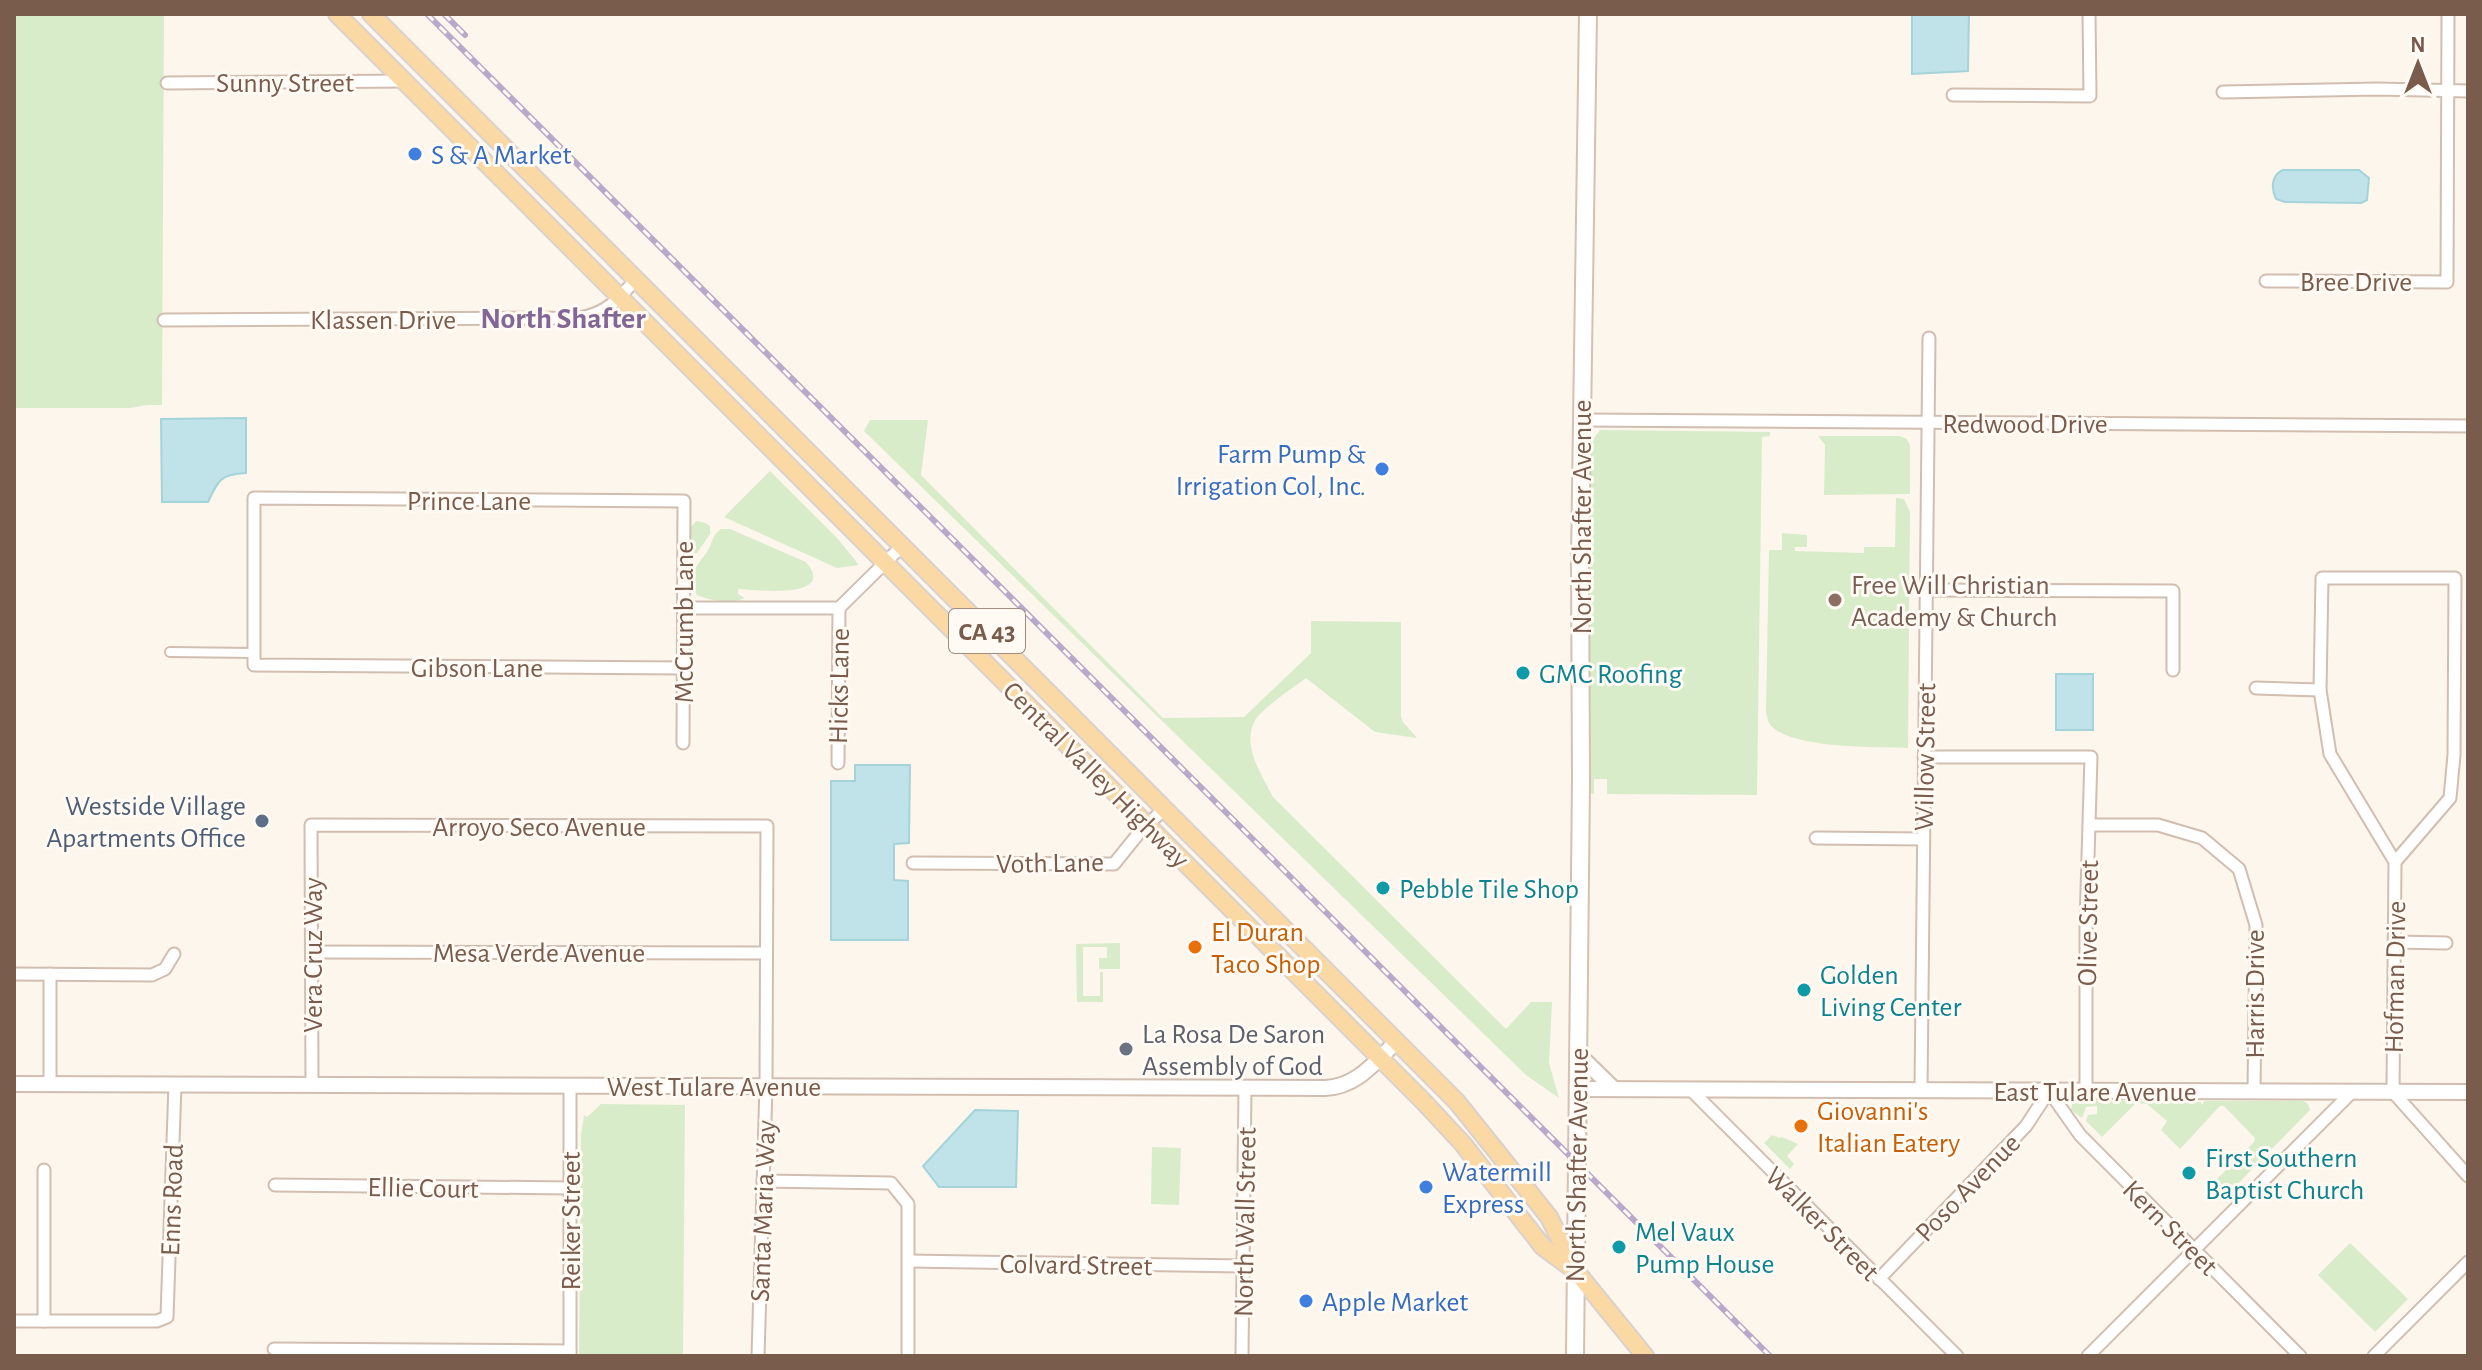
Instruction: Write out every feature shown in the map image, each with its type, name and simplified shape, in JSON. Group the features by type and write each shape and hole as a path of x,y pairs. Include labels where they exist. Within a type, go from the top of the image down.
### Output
{"main road":[{"name":"Central Valley Highway","path":"337,14 1380,1058 1463,1144 1543,1247 1575,1270"},
{"name":"Central Valley Highway","path":"371,14 1465,1111 1549,1217 1575,1270 1645,1356"},
{"name":"North Shafter Avenue","path":"1575,1356 1588,14"}],"street":[{"path":"1953,95 2090,96 2089,14"},
{"path":"2447,91 2448,14"},
{"name":"Sunny Street","path":"167,83 404,81"},
{"name":"Bree Drive","path":"2266,281 2447,282 2447,91"},
{"path":"2223,92 2468,91"},
{"name":"Klassen Drive","path":"164,320 579,318 602,312 621,297 636,279"},
{"name":"Willow Street","path":"1921,1090 1929,338"},
{"name":"Redwood Drive","path":"1582,420 2468,426"},
{"name":"Prince Lane","path":"254,653 254,498 684,501"},
{"name":"McCrumb Lane","path":"683,743 684,501"},
{"path":"683,608 839,608 902,546"},
{"name":"Hofman Drive","path":"2393,1092 2395,862 2330,754 2320,690 2322,578 2455,578 2454,755 2450,798 2395,862"},
{"path":"1926,590 2173,591 2173,670"},
{"name":"Hicks Lane","path":"838,763 839,608"},
{"path":"170,652 254,653"},
{"name":"Gibson Lane","path":"254,653 254,665 272,666 682,668"},
{"path":"2256,688 2320,690"},
{"path":"2454,755 2468,756"},
{"name":"Olive Street","path":"1924,757 2091,757 2086,924 2086,1089"},
{"name":"Voth Lane","path":"913,863 1114,864 1147,824 1164,809"},
{"name":"Arroyo Seco Avenue","path":"311,825 767,826"},
{"name":"Vera Cruz Way","path":"311,825 312,1085"},
{"name":"Harris Drive","path":"2090,825 2158,825 2202,838 2239,869 2256,925 2254,1092"},
{"name":"Santa Maria Way","path":"758,1356 766,1086 767,826"},
{"path":"1816,838 1923,839"},
{"path":"2395,942 2446,943"},
{"name":"Mesa Verde Avenue","path":"312,952 766,953"},
{"path":"14,974 152,975 165,969 174,954"},
{"path":"50,974 50,1084"},
{"name":"West Tulare Avenue","path":"14,1084 1338,1088 1353,1081 1397,1041"},
{"path":"1578,1054 1614,1089"},
{"name":"Enns Road","path":"44,1321 157,1321 167,1317 175,1084"},
{"name":"Reiker Street","path":"570,1085 570,1354"},
{"name":"North Wall Street","path":"1242,1356 1245,1088"},
{"name":"East Tulare Avenue","path":"1577,1089 2468,1092"},
{"name":"Walker Street","path":"1690,1089 1957,1356"},
{"name":"Poso Avenue","path":"1879,1279 2026,1126 2049,1091"},
{"name":"Kern Street","path":"2049,1091 2080,1135 2300,1356"},
{"path":"2088,1356 2352,1092"},
{"path":"2393,1092 2468,1176"},
{"path":"14,1321 44,1321 44,1170"},
{"path":"763,1181 891,1183 908,1204 908,1356"},
{"name":"Ellie Court","path":"275,1185 570,1188"},
{"name":"Colvard Street","path":"909,1261 1243,1266"},
{"path":"2374,1356 2468,1262"},
{"path":"274,1349 570,1354"}],"green space":[{"path":"14,14 164,14 162,405 14,408"},
{"path":"870,420 928,420 921,475 1163,718 1244,717 1311,653 1311,621 1401,622 1401,716 1417,738 1375,732 1306,678 1256,719 1250,739 1254,759 1273,797 1506,1029 1531,1002 1552,1002 1549,1063 1559,1098 1526,1075 864,431"},
{"path":"1600,430 1770,432 1770,436 1762,437 1757,795 1607,794 1607,779 1594,779 1594,794 1587,793 1588,446"},
{"path":"1818,436 1900,436 1907,439 1910,446 1910,494 1824,495 1825,445"},
{"path":"770,471 838,539 859,565 837,568 724,517"},
{"path":"1896,498 1904,499 1910,512 1908,748 1833,745 1793,738 1778,731 1769,723 1766,711 1769,550 1782,550 1782,533 1807,535 1807,547 1795,547 1795,551 1864,553 1864,547 1895,547"},
{"path":"697,521 710,526 710,534 694,554 690,532"},
{"path":"721,529 730,529 806,562 813,574 811,582 803,588 791,590 738,589 738,594 745,598 733,601 697,595 692,582 693,572"},
{"path":"1120,943 1120,969 1099,969 1099,958 1107,958 1107,947 1083,947 1083,996 1100,996 1100,972 1103,972 1103,1002 1077,1002 1076,944"},
{"path":"2076,1100 2182,1101 2201,1102 2201,1105 2205,1101 2303,1101 2310,1110 2227,1195 2213,1183 2255,1138 2224,1106 2220,1106 2180,1149 2161,1130 2167,1121 2147,1104 2136,1103 2102,1137 2086,1121 2088,1115 2097,1114 2097,1106 2086,1107 2082,1118 2071,1110"},
{"path":"601,1104 685,1105 683,1356 579,1356 581,1135 584,1115 587,1117"},
{"path":"1772,1135 1798,1144 1787,1156 1794,1164 1790,1169 1764,1143"},
{"path":"1152,1147 1181,1148 1179,1205 1151,1204"},
{"path":"2350,1243 2408,1299 2375,1332 2318,1275"}],"water":[{"path":"1912,14 1969,14 1968,71 1912,74"},
{"path":"2283,170 2359,170 2369,178 2367,200 2361,203 2285,202 2276,199 2273,183 2276,175"},
{"path":"246,418 246,473 221,480 208,502 162,502 161,419"},
{"path":"2056,674 2093,674 2093,730 2056,730"},
{"path":"855,765 910,765 909,843 894,844 894,880 908,881 908,940 831,940 831,781 855,781"},
{"path":"975,1110 1018,1111 1016,1187 939,1187 923,1166"}],"railway":[{"path":"427,14 1770,1356"},
{"path":"444,14 465,35"}],"place":[{"name":"S & A Market","path":"415,154"},
{"name":"Farm Pump & Irrigation Col, Inc.","path":"1382,469"},
{"name":"Free Will Christian Academy & Church","path":"1835,600"},
{"name":"GMC Roofing","path":"1523,673"},
{"name":"Westside Village Apartments Office","path":"262,821"},
{"name":"Pebble Tile Shop","path":"1383,888"},
{"name":"El Duran Taco Shop","path":"1195,947"},
{"name":"Golden Living Center","path":"1804,990"},
{"name":"La Rosa De Saron Assembly of God","path":"1126,1049"},
{"name":"Giovanni's Italian Eatery","path":"1801,1126"},
{"name":"First Southern Baptist Church","path":"2189,1173"},
{"name":"Watermill Express","path":"1426,1187"},
{"name":"Mel Vaux Pump House","path":"1619,1247"},
{"name":"Apple Market","path":"1306,1301"}],"district":[{"name":"North Shafter","path":"563,318"}]}
